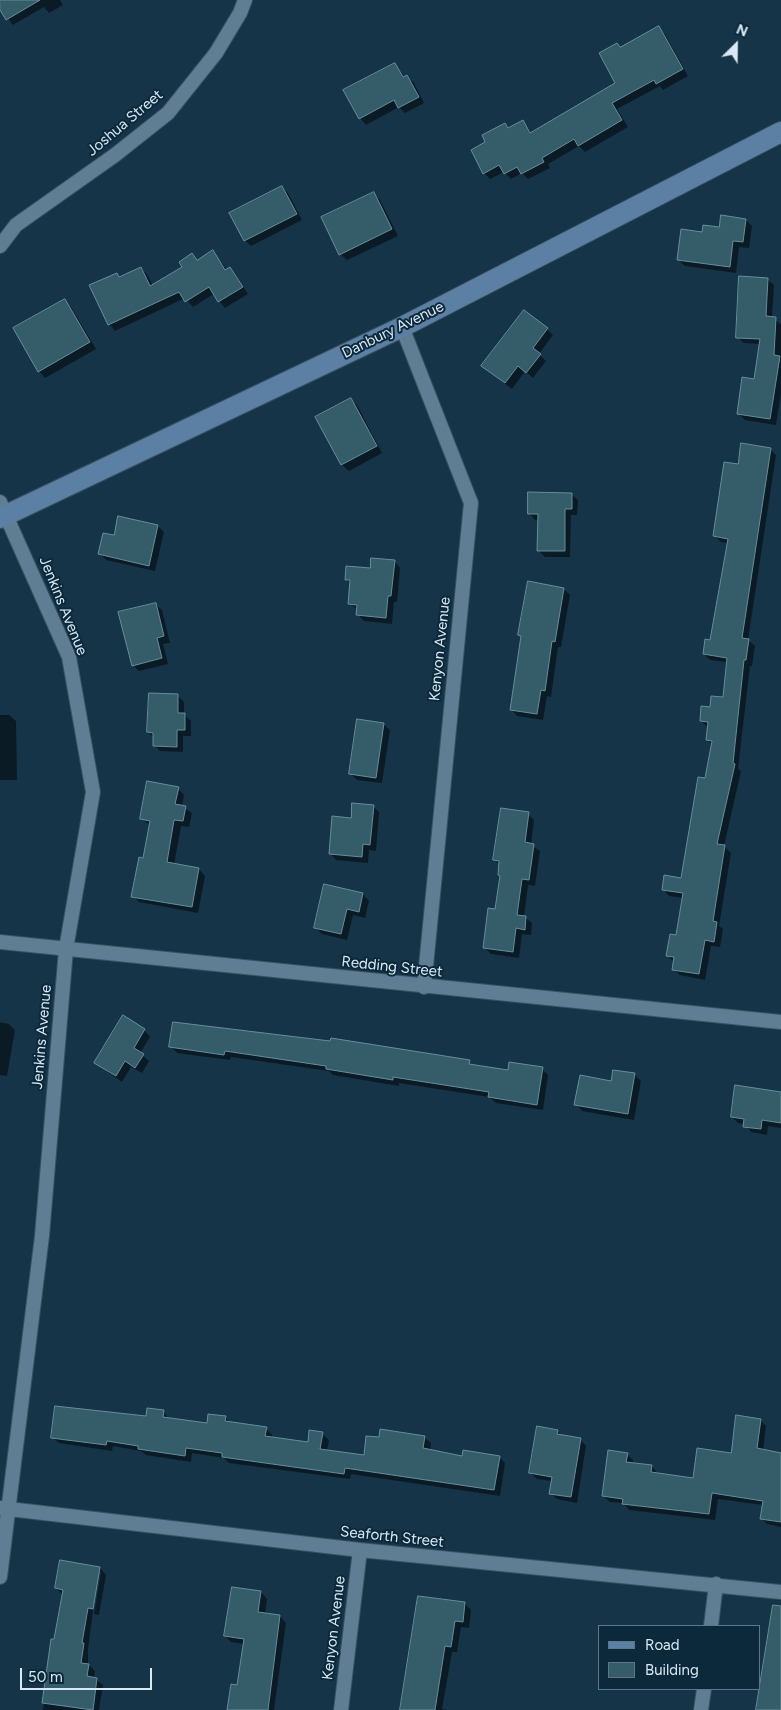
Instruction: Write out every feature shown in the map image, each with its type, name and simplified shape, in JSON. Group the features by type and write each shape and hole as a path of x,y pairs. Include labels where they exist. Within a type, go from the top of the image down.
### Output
{"street":[{"name":"Joshua Street","path":"0,246 16,225 115,156 168,113 216,52 240,13 245,0"},
{"name":"Danbury Avenue","path":"2,512 402,327 781,132"},
{"name":"Kenyon Avenue","path":"402,327 471,503 424,986"},
{"name":"Jenkins Avenue","path":"0,1576 4,1508 42,1236 66,949 93,792 69,657 2,512"},
{"name":"Redding Street","path":"0,942 781,1022"},
{"name":"Seaforth Street","path":"4,1508 360,1550 716,1584 781,1592"},
{"name":"Kenyon Avenue","path":"341,1710 360,1550"},
{"path":"711,1625 716,1584"},
{"path":"701,1710 704,1690"}],"building":[{"path":"0,0 40,0 6,20 0,10"},
{"path":"659,26 683,69 656,84 654,80 612,103 622,120 578,146 574,139 542,158 544,162 521,174 517,167 504,174 499,165 483,174 471,150 485,142 482,135 505,123 508,128 523,120 530,133 615,83 599,53 617,43 620,47"},
{"path":"395,63 403,77 407,75 419,97 398,108 394,100 359,119 343,90"},
{"path":"282,186 297,214 244,241 229,213"},
{"path":"374,192 392,229 339,255 321,217"},
{"path":"721,215 746,219 743,242 733,241 730,267 677,260 681,229 702,232 703,225 719,227"},
{"path":"213,250 225,270 230,267 243,287 218,302 209,287 185,302 179,292 108,325 89,285 117,273 119,277 141,267 150,286 182,267 179,262 192,253 197,260"},
{"path":"739,276 768,278 766,316 776,317 774,355 780,356 770,419 737,414 742,377 754,379 760,339 736,338"},
{"path":"65,299 90,342 38,372 13,328"},
{"path":"524,310 548,328 533,348 541,354 526,373 518,366 505,383 481,366"},
{"path":"351,398 377,446 341,465 315,417"},
{"path":"741,443 771,448 742,638 749,639 746,660 744,660 733,763 735,764 717,844 725,845 713,921 717,922 714,942 705,940 699,974 672,970 674,957 666,956 670,934 676,935 683,893 662,890 664,875 681,878 698,777 705,778 712,741 706,740 708,722 700,721 701,706 710,707 711,696 723,697 727,658 703,654 705,639 710,640 728,539 713,536 724,462 738,464"},
{"path":"528,492 572,493 572,509 565,509 565,551 537,551 538,514 528,514"},
{"path":"118,516 158,525 149,566 98,554 103,533 114,535"},
{"path":"371,558 395,560 391,596 388,596 386,618 356,615 357,605 348,604 350,580 345,580 346,566 370,568"},
{"path":"528,581 564,588 555,642 552,641 545,691 541,690 537,714 510,710 521,636 518,635"},
{"path":"156,603 164,636 157,638 162,658 132,666 118,612"},
{"path":"149,693 178,694 178,713 185,713 185,730 177,730 177,747 153,746 153,733 147,732"},
{"path":"357,719 384,723 376,778 349,774"},
{"path":"147,781 179,787 175,804 186,806 183,821 174,820 167,862 199,868 192,907 131,897 139,857 143,858 150,821 140,819"},
{"path":"352,803 374,805 370,845 363,844 362,857 329,854 332,816 351,818"},
{"path":"501,808 529,812 525,842 534,844 529,880 522,879 517,915 526,916 525,930 516,928 513,952 483,948 488,908 495,909 500,876 498,875 499,861 493,860"},
{"path":"324,884 363,893 359,912 347,909 341,934 314,928"},
{"path":"123,1015 145,1029 134,1048 144,1054 135,1068 125,1061 116,1076 94,1063"},
{"path":"173,1022 330,1041 331,1038 470,1060 469,1064 508,1070 509,1062 543,1067 537,1105 488,1097 489,1092 393,1077 393,1080 326,1069 326,1066 225,1051 224,1055 169,1047"},
{"path":"613,1070 635,1073 628,1114 574,1105 580,1075 611,1081"},
{"path":"735,1085 781,1092 781,1123 762,1120 761,1129 743,1127 744,1119 731,1117"},
{"path":"55,1406 146,1416 147,1408 164,1410 163,1417 207,1423 208,1414 226,1416 225,1421 267,1427 265,1436 308,1442 309,1430 323,1432 320,1449 364,1455 366,1436 379,1437 380,1429 425,1436 423,1448 462,1456 463,1450 500,1456 494,1490 345,1468 344,1474 222,1457 222,1453 186,1448 185,1456 138,1449 138,1446 107,1441 106,1445 51,1438"},
{"path":"736,1415 761,1419 757,1448 781,1453 781,1522 760,1519 763,1501 712,1493 709,1514 622,1504 623,1499 602,1496 608,1450 628,1453 626,1462 652,1465 651,1472 693,1478 697,1448 731,1453"},
{"path":"537,1426 558,1430 557,1434 581,1438 571,1497 549,1494 552,1477 529,1473"},
{"path":"60,1560 100,1567 93,1609 88,1608 82,1643 84,1643 81,1663 89,1664 87,1676 97,1678 93,1710 42,1703 51,1639 54,1639 63,1590 55,1588"},
{"path":"232,1587 261,1591 258,1612 280,1615 268,1710 227,1710 231,1684 237,1685 244,1639 224,1636"},
{"path":"418,1596 465,1602 463,1622 455,1621 451,1647 445,1646 435,1710 400,1710"},
{"path":"773,1605 781,1606 781,1710 756,1710 759,1690 761,1690 761,1679"}]}
